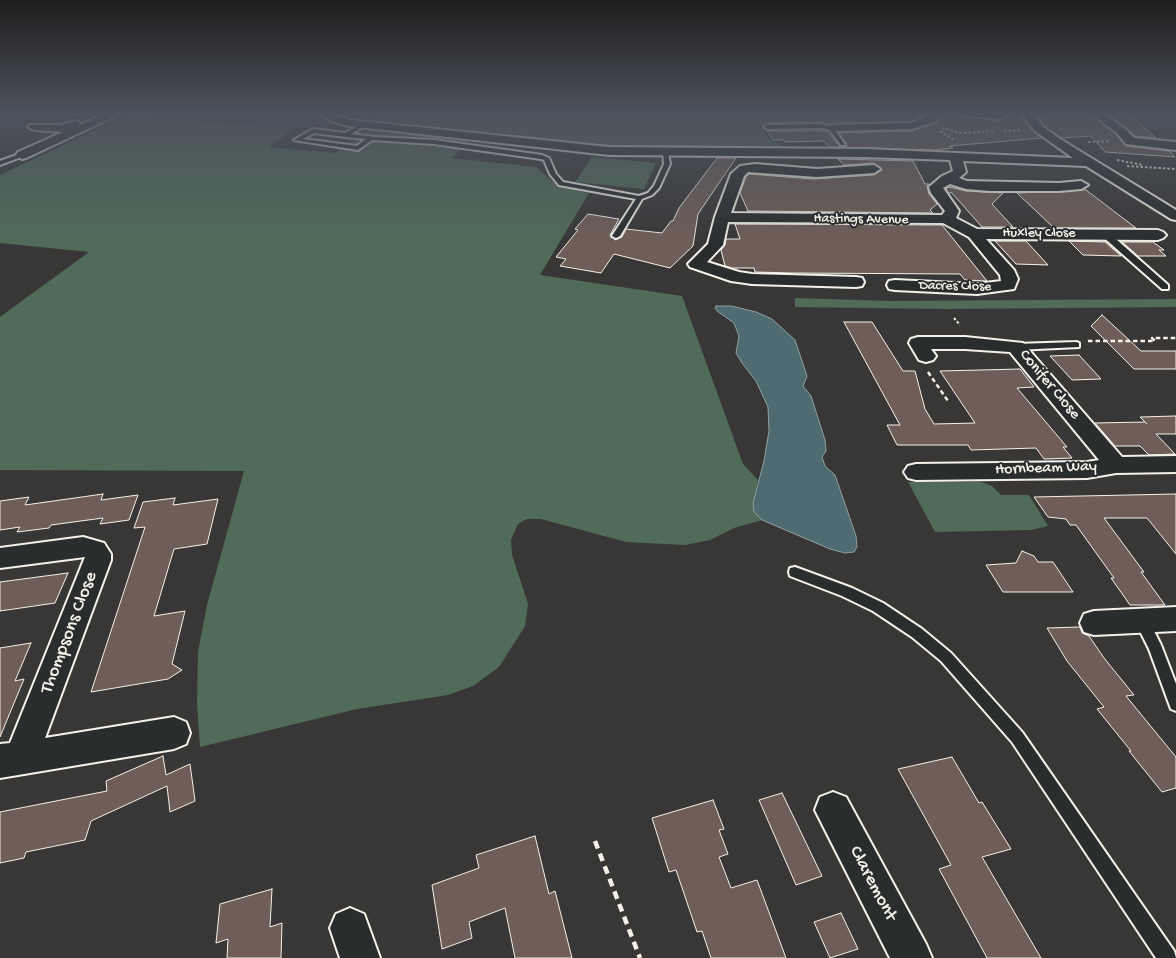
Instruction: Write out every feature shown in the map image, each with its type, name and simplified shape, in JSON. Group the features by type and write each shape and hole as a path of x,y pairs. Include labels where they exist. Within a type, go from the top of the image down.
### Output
{"street":[{"path":"948,157 1086,162"},
{"path":"946,219 952,214 952,211 938,193 936,186 960,172 959,165 954,157"},
{"path":"1078,157 1176,216"},
{"path":"856,282 752,279 737,277 696,264 715,245 722,216 737,177 745,169 755,168 856,175 874,170"},
{"path":"947,179 966,185 989,187 1059,188 1082,185"},
{"name":"Hastings Avenue","path":"722,216 766,219 946,219"},
{"name":"Dacres Close","path":"895,285 955,289 993,288 1008,285 1010,279 1008,274 974,234 946,219"},
{"name":"Huxley Close","path":"974,234 1158,235"},
{"name":"Conifer Close","path":"926,356 918,343 965,343 1016,347 1116,465"},
{"name":"Hornbeam Way","path":"916,472 1087,470 1116,465 1176,464"},
{"name":"Thompsons Close","path":"0,558 83,547 95,550 98,554 98,560 10,760"},
{"path":"1094,623 1176,620"},
{"path":"10,760 174,732"},
{"name":"Claremont","path":"833,810 912,958"}],"lane":[{"path":"0,163 17,157"},
{"path":"540,157 547,159 552,174 561,184 640,198 650,194 657,187 667,164 666,157"},
{"path":"616,236 640,198"},
{"path":"1105,234 1165,287"},
{"path":"1016,347 1076,345"},
{"path":"795,572 847,592 878,607 917,632 946,657 1017,736 1167,958"},
{"path":"1142,621 1156,649 1176,704"}],"path":[{"path":"1086,162 1176,169"},
{"path":"1172,169 1176,173"},
{"path":"1076,345 1072,342 1155,341 1152,338 1176,338"},
{"path":"926,356 921,361 948,401"},
{"path":"595,841 640,958"}],"green space":[{"path":"39,157 453,157 452,158 536,167 558,186 589,193 540,275 682,296 743,464 758,480 753,503 754,512 762,520 734,528 710,540 685,545 626,542 541,519 527,519 518,524 511,540 512,555 528,604 525,626 499,667 473,686 448,695 357,709 200,747 197,705 198,652 207,605 244,471 0,470 0,317 89,252 0,243 0,175"},
{"path":"592,157 656,163 644,189 575,182"},
{"path":"795,298 890,301 1176,299 1176,307 947,309 795,307"},
{"path":"908,482 981,482 992,486 1001,495 1029,495 1048,526 1031,530 935,532"}],"water":[{"path":"716,306 731,306 756,312 772,319 795,340 807,376 803,386 811,396 825,440 826,451 822,457 825,466 835,475 856,536 857,547 854,552 845,553 830,549 762,520 754,512 753,503 764,461 769,431 768,407 756,381 736,353 739,336 734,323 717,311"}],"building":[{"path":"717,158 736,158 698,214 693,246 670,268 614,254 601,273 560,266 566,259 556,257 578,230 575,229 588,214 619,219 610,235 615,240 622,237 626,229 662,233 673,221 679,208"},
{"path":"838,159 913,161 925,184 929,184 927,186 929,194 937,204 930,210 933,213 748,211 740,193 749,174 813,179 874,175 882,170 874,163 844,165"},
{"path":"949,187 966,191 1003,193 992,204 1013,227 982,227 951,192 949,194 946,189"},
{"path":"1086,190 1136,228 1054,228 1017,193"},
{"path":"735,224 942,225 987,281 965,280 960,274 792,273 755,272 754,268 732,268 725,266 721,250 725,245 726,239 740,239"},
{"path":"995,241 1026,241 1048,265 1016,264"},
{"path":"1069,241 1105,242 1121,256 1083,255"},
{"path":"1122,242 1153,242 1164,250 1159,250 1166,256 1138,256"},
{"path":"1102,315 1141,351 1176,351 1176,369 1134,369 1091,326"},
{"path":"844,322 872,322 903,371 915,371 925,409 934,424 975,423 940,371 1020,369 1034,387 1017,388 1067,447 1063,447 1072,458 1044,459 1036,448 971,450 968,445 897,445 887,425 900,425"},
{"path":"1079,355 1101,379 1072,380 1050,356"},
{"path":"1176,416 1176,434 1156,434 1175,454 1149,455 1140,446 1115,446 1095,423 1145,422 1140,417"},
{"path":"103,494 101,500 138,495 129,520 100,524 103,518 17,532 20,527 0,530 0,501 29,497 25,505"},
{"path":"1176,494 1176,554 1147,518 1104,518 1144,572 1141,572 1165,605 1130,605 1111,578 1114,578 1076,525 1070,525 1066,519 1048,517 1034,497"},
{"path":"175,498 173,505 218,499 207,544 174,549 154,616 185,611 172,664 182,670 168,679 91,692 145,527 134,528 143,502"},
{"path":"1022,551 1034,556 1038,562 1053,562 1073,592 1003,592 986,565 1016,563"},
{"path":"68,573 55,603 0,611 0,582"},
{"path":"1080,627 1082,633 1089,636 1134,695 1126,696 1176,757 1176,788 1162,792 1097,709 1104,707 1067,661 1047,628"},
{"path":"31,643 15,681 24,679 0,737 0,648"},
{"path":"163,756 166,775 190,764 195,801 170,812 167,786 91,821 85,840 26,852 24,858 0,863 0,812 107,791 106,781"},
{"path":"952,757 979,803 982,802 1011,849 982,857 1041,958 987,958 939,869 951,865 898,769"},
{"path":"782,793 822,876 796,885 759,800"},
{"path":"713,800 724,829 719,830 728,854 719,857 731,888 757,880 786,958 711,958 702,931 697,932 676,870 669,872 652,818"},
{"path":"535,836 549,894 555,891 572,958 515,958 505,908 469,922 472,938 442,949 432,885 479,868 476,855"},
{"path":"272,889 270,927 282,923 281,958 227,958 228,939 216,943 220,904"},
{"path":"841,913 858,949 830,958 814,922"}]}
